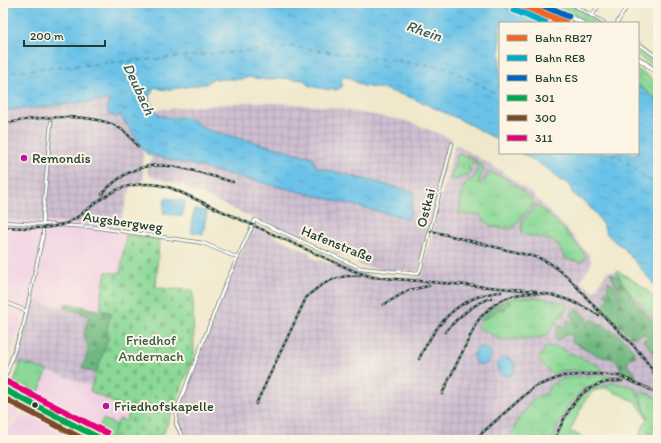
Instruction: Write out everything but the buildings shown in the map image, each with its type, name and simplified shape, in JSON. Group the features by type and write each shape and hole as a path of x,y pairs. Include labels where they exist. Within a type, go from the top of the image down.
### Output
{"street":[{"path":"543,3 580,22"},
{"path":"570,3 602,22"},
{"path":"592,16 600,3"},
{"path":"618,22 629,3"},
{"path":"652,3 658,6"},
{"path":"639,44 658,58"},
{"path":"639,59 658,73"},
{"path":"3,383 26,311 43,235 51,122"},
{"name":"Ostkai","path":"415,274 419,273 420,270 452,144"},
{"name":"Hafenstraße","path":"238,258 255,220 361,268 415,274"},
{"name":"Augsbergweg","path":"3,222 92,227 190,240 204,243 238,258"},
{"path":"184,440 176,424 177,409 215,310 238,258"},
{"path":"3,301 26,311"},
{"path":"3,389 14,396 103,440"},
{"path":"3,393 14,396"},
{"path":"68,440 76,427"}],"shaded area":[{"path":"110,100 107,107 109,114 120,114 144,150 142,164 144,178 139,186 131,187 118,228 78,223 3,220 3,111"},
{"path":"248,102 328,107 407,121 452,139 418,271 395,271 358,265 359,262 333,251 334,249 321,243 318,236 311,235 309,237 294,234 293,236 178,184 152,177 148,174 147,167 149,166 152,155 408,219 415,192 316,167 204,129 195,121 186,116 162,116 155,110"},
{"path":"455,144 500,170 530,192 563,225 589,255 592,263 580,282 595,291 607,271 616,272 628,290 658,322 658,440 644,428 648,417 636,391 603,385 592,389 582,396 570,410 556,440 552,440 567,407 584,388 602,381 617,378 551,385 545,394 531,400 525,412 521,414 508,440 187,440 178,425 179,409 235,265 254,227 310,253 312,258 318,261 320,260 330,264 332,260 376,277 421,277","holes":["526,297 542,298 565,303 477,327 480,322 504,310 510,304 509,299"]},
{"path":"3,220 78,223 118,228 116,233 126,235 120,274 105,272 100,309 66,303 64,308 32,300 28,315 22,313 22,323 6,364 3,363"},
{"path":"32,300 89,315 84,335 88,345 88,356 82,367 96,373 92,386 20,362 20,365 13,363"},
{"path":"48,372 92,386 90,392 130,411 126,421 119,419 117,425 103,420 96,434 36,402 42,383"},
{"path":"3,395 22,409 3,431"},
{"path":"35,409 97,440 3,440 3,434 25,412"}],"green space":[{"path":"495,3 513,3 557,22 537,22"},
{"path":"550,3 568,3 600,22 587,22"},
{"path":"639,47 658,61 658,70 639,57"},
{"path":"639,70 658,83 658,101 639,86"},
{"path":"458,154 475,160 483,168 478,184 485,180 488,173 501,176 524,193 534,203 512,229 490,226 480,215 459,214 464,185 474,176 477,171 478,164 474,162 468,166 471,171 469,174 453,180 450,179"},
{"path":"536,205 557,222 575,242 586,256 582,262 566,259 556,242 521,233 522,222"},
{"name":"Friedhof Andernach","path":"126,235 159,239 156,288 193,290 194,356 161,440 110,440 119,419 126,421 130,411 90,391 109,336 106,334 111,313 100,309 106,272 120,273"},
{"path":"618,271 641,286 656,301 658,306 658,322 628,290 616,272"},
{"path":"610,273 618,277 635,301 658,326 658,358 643,340 649,336 643,334 632,338 601,308 609,299 604,294 607,292 608,280 614,286 619,297 621,296"},
{"path":"526,297 542,298 567,304 566,309 545,337 502,340 477,327 487,316 510,304 508,299"},
{"path":"508,299 510,304 504,310 500,309 485,319 479,321 492,307"},
{"path":"66,303 111,313 106,334 110,336 96,373 82,368 88,352 84,335 89,315 64,308"},
{"path":"575,309 580,311 588,319 585,329 592,319 617,334 629,344 635,356 628,360 627,365 634,371 636,379 622,373 619,365 614,359 602,357 572,342 571,334 563,336 557,342 555,336 559,326 566,327 567,320 574,322 571,313"},
{"path":"546,346 557,347 601,367 602,371 558,371 553,375 538,360"},
{"path":"21,362 48,371 42,383 36,402 11,390"},
{"path":"598,375 617,377 584,388 567,407 552,440 508,440 521,414 525,412 531,400 545,394 551,385 564,378"},
{"path":"614,383 633,386 648,417 638,391 650,394 658,399 658,439 647,430 657,440 637,440 647,418 636,402 606,388 593,391 586,399 570,431 589,440 556,440 571,410 584,395 602,386"},
{"path":"103,419 117,425 110,440 96,434"}],"water":[{"path":"3,3 495,3 537,22 499,22 499,140 459,119 412,98 384,89 363,86 347,77 341,80 343,86 337,90 310,86 304,80 280,78 266,80 249,77 243,79 212,79 206,84 165,90 154,87 149,97 150,102 159,115 191,119 204,129 312,157 316,167 415,192 409,219 147,154 120,115 115,117 109,114 107,107 110,100 3,111"},
{"path":"639,86 658,101 658,289 623,247 607,234 598,216 586,203 572,193 570,184 559,180 550,170 523,154 639,154"},
{"path":"165,198 185,201 182,216 163,213"},
{"path":"194,209 207,211 203,234 191,232"},
{"path":"482,347 488,350 491,356 488,362 482,365 476,362 473,356 476,350"},
{"path":"506,358 512,361 515,367 512,373 506,376 500,373 497,367 500,361"}],"ferry route":[{"path":"3,72 293,47 445,67 499,94"},
{"path":"613,154 621,158 658,187"}],"railway":[{"path":"3,124 31,119 63,117 95,120 109,123 121,129 138,147"},
{"path":"102,194 117,180 132,171 148,166 180,168 233,182"},
{"path":"3,227 52,227 67,223 112,192 128,186 154,184 171,188 354,271 372,277 536,291"},
{"path":"431,231 539,258 556,267 630,342 645,359 658,380"},
{"path":"256,404 306,298 330,280 344,276 360,276"},
{"path":"383,305 409,290 429,286"},
{"path":"419,359 433,334 451,313 461,305 473,299 486,294 501,292"},
{"path":"442,394 477,322 490,308 504,299 519,294 534,293 551,295 583,306 598,315"},
{"path":"445,332 466,312 491,298"},
{"path":"474,440 534,387 563,376 598,374 619,376 650,389"},
{"path":"554,440 571,407 586,391 596,385 622,381"},
{"path":"645,387 658,394"}],"rail line":[{"name":"RB27","path":"518,3 563,22"},
{"name":"ES","path":"538,3 568,16"},
{"name":"RE8","path":"515,10 543,22"}],"transit line":[{"name":"311","path":"7,382 107,433"},
{"name":"301","path":"3,389 103,440"},
{"name":"300","path":"3,398 85,440"}],"place":[{"name":"Remondis","path":"24,158"},
{"name":"Friedhofskapelle","path":"106,406"}],"water label":[{"name":"Rhein","path":"424,31"},
{"name":"Deubach","path":"139,89"}]}
